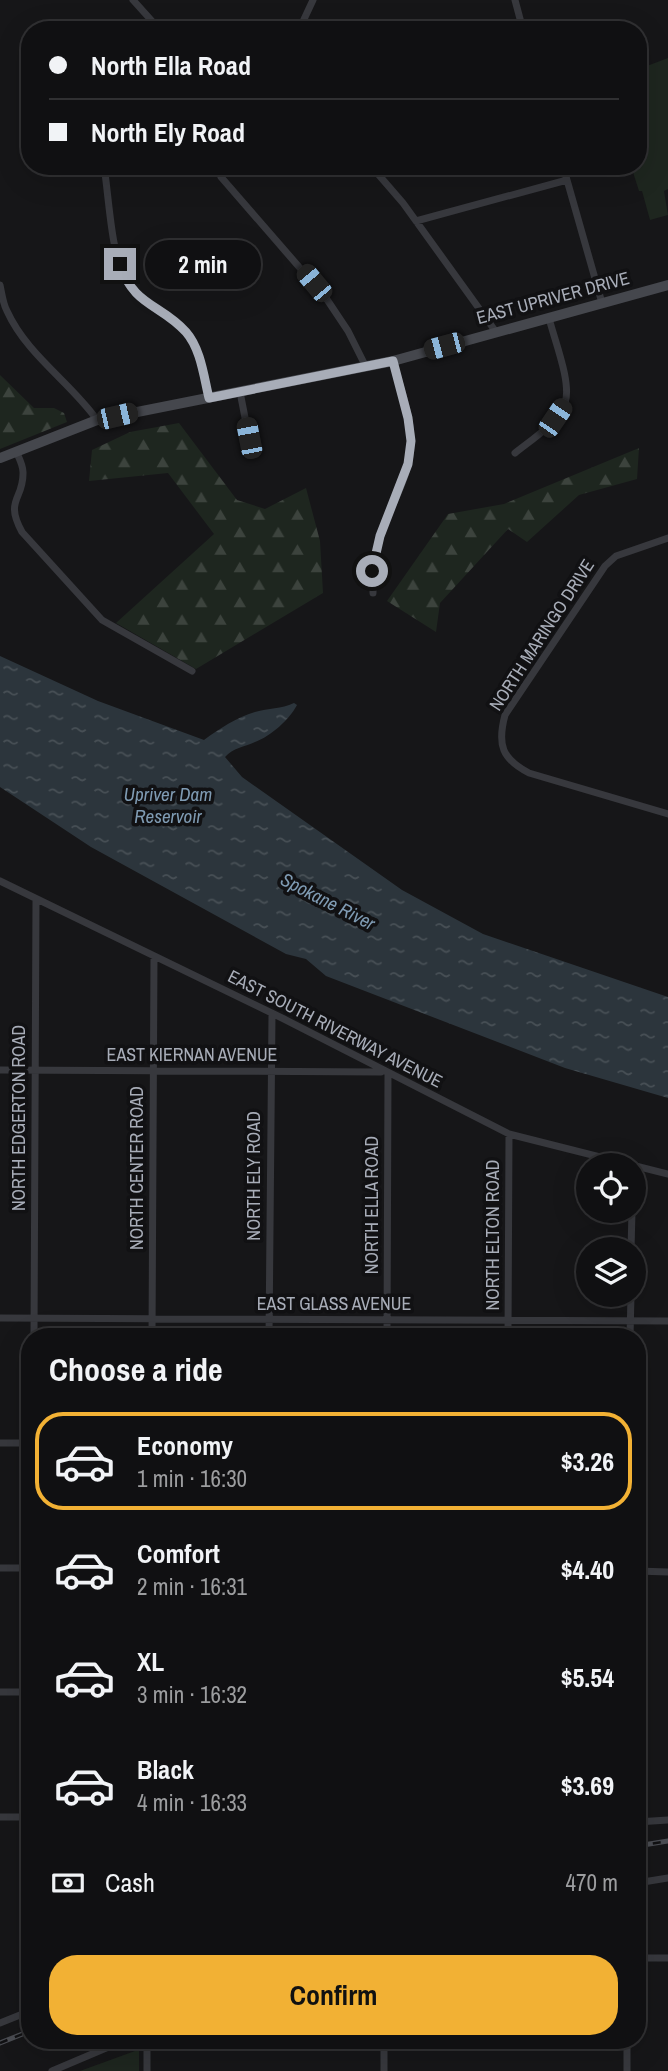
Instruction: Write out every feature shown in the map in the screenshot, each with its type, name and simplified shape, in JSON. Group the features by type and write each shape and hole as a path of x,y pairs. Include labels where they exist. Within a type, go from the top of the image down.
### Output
{"main road":[{"name":"EAST UPRIVER DRIVE","path":"0,458 97,420 393,361 668,285"}],"street":[{"path":"133,0 152,21"},
{"path":"303,21 313,0"},
{"path":"515,0 521,21"},
{"path":"105,175 116,250 125,278 136,295 187,333 197,349 209,398"},
{"path":"220,175 326,298 348,331 366,367"},
{"path":"378,175 496,332"},
{"path":"566,175 602,303"},
{"path":"415,221 567,180"},
{"path":"0,285 7,311 32,350 81,397 97,420"},
{"path":"515,453 555,418 566,402 566,379 549,318"},
{"path":"373,593 372,571 380,536 408,464 411,441 408,418 393,361"},
{"path":"240,392 249,438"},
{"path":"16,451 24,470 22,483 13,503 15,519 22,532 102,620 192,671"},
{"name":"NORTH MARINGO DRIVE","path":"668,538 616,556 605,566 505,715 501,730 503,748 511,764 530,773 668,814"},
{"name":"EAST SOUTH RIVERWAY AVENUE","path":"0,881 509,1134 585,1153"},
{"name":"NORTH EDGERTON ROAD","path":"34,1328 36,899"},
{"name":"NORTH CENTER ROAD","path":"152,1328 154,957"},
{"name":"NORTH ELY ROAD","path":"270,1328 272,1014"},
{"name":"EAST KIERNAN AVENUE","path":"0,1070 386,1072"},
{"name":"NORTH ELLA ROAD","path":"386,1072 387,1328"},
{"name":"NORTH ELTON ROAD","path":"508,1328 509,1134"},
{"name":"EAST SOUTH RIVERWAY AVENUE","path":"646,1168 668,1174"},
{"path":"630,1328 631,1307"},
{"name":"EAST GLASS AVENUE","path":"0,1318 668,1321"},
{"path":"0,1443 21,1443"},
{"path":"0,1568 21,1568"},
{"path":"646,1571 668,1572"},
{"path":"0,1692 21,1692"},
{"path":"0,1817 21,1817"},
{"path":"646,1822 668,1821"},
{"path":"646,1881 668,1878"},
{"path":"646,1958 668,1958"},
{"path":"0,2023 21,2015"},
{"path":"52,2071 104,2049"},
{"path":"147,2049 147,2071"},
{"path":"384,2049 384,2071"},
{"path":"626,2049 626,2071"}],"green space":[{"path":"668,58 668,189 664,191 668,215 650,220 642,191 639,191 634,175 647,175 647,66"},
{"path":"0,375 34,408 54,408 64,413 67,422 0,449"},
{"path":"179,423 237,500 265,509 306,488 320,541 323,593 196,669 116,623 214,534 168,473 89,481 92,450 130,432"},
{"path":"639,448 637,479 579,495 527,542 508,529 440,603 436,632 387,601 448,514 504,504"},
{"path":"139,2049 139,2071 80,2071 135,2051"}],"water":[{"name":"Upriver Dam Reservoir","path":"0,656 98,701 204,740 242,717 294,703 297,705 294,711 273,732 225,757 242,777 402,890 483,934 668,997 668,1098 565,1068 326,976 306,959 286,954 91,847 0,787"}],"railway":[{"path":"646,1845 668,1841"},
{"path":"0,2043 21,2035"}],"route":[{"path":"120,264 136,295 187,333 197,349 209,398 393,361 408,418 411,441 408,464 380,536 372,571"}],"water label":[{"name":"Spokane River","path":"328,901"}]}
